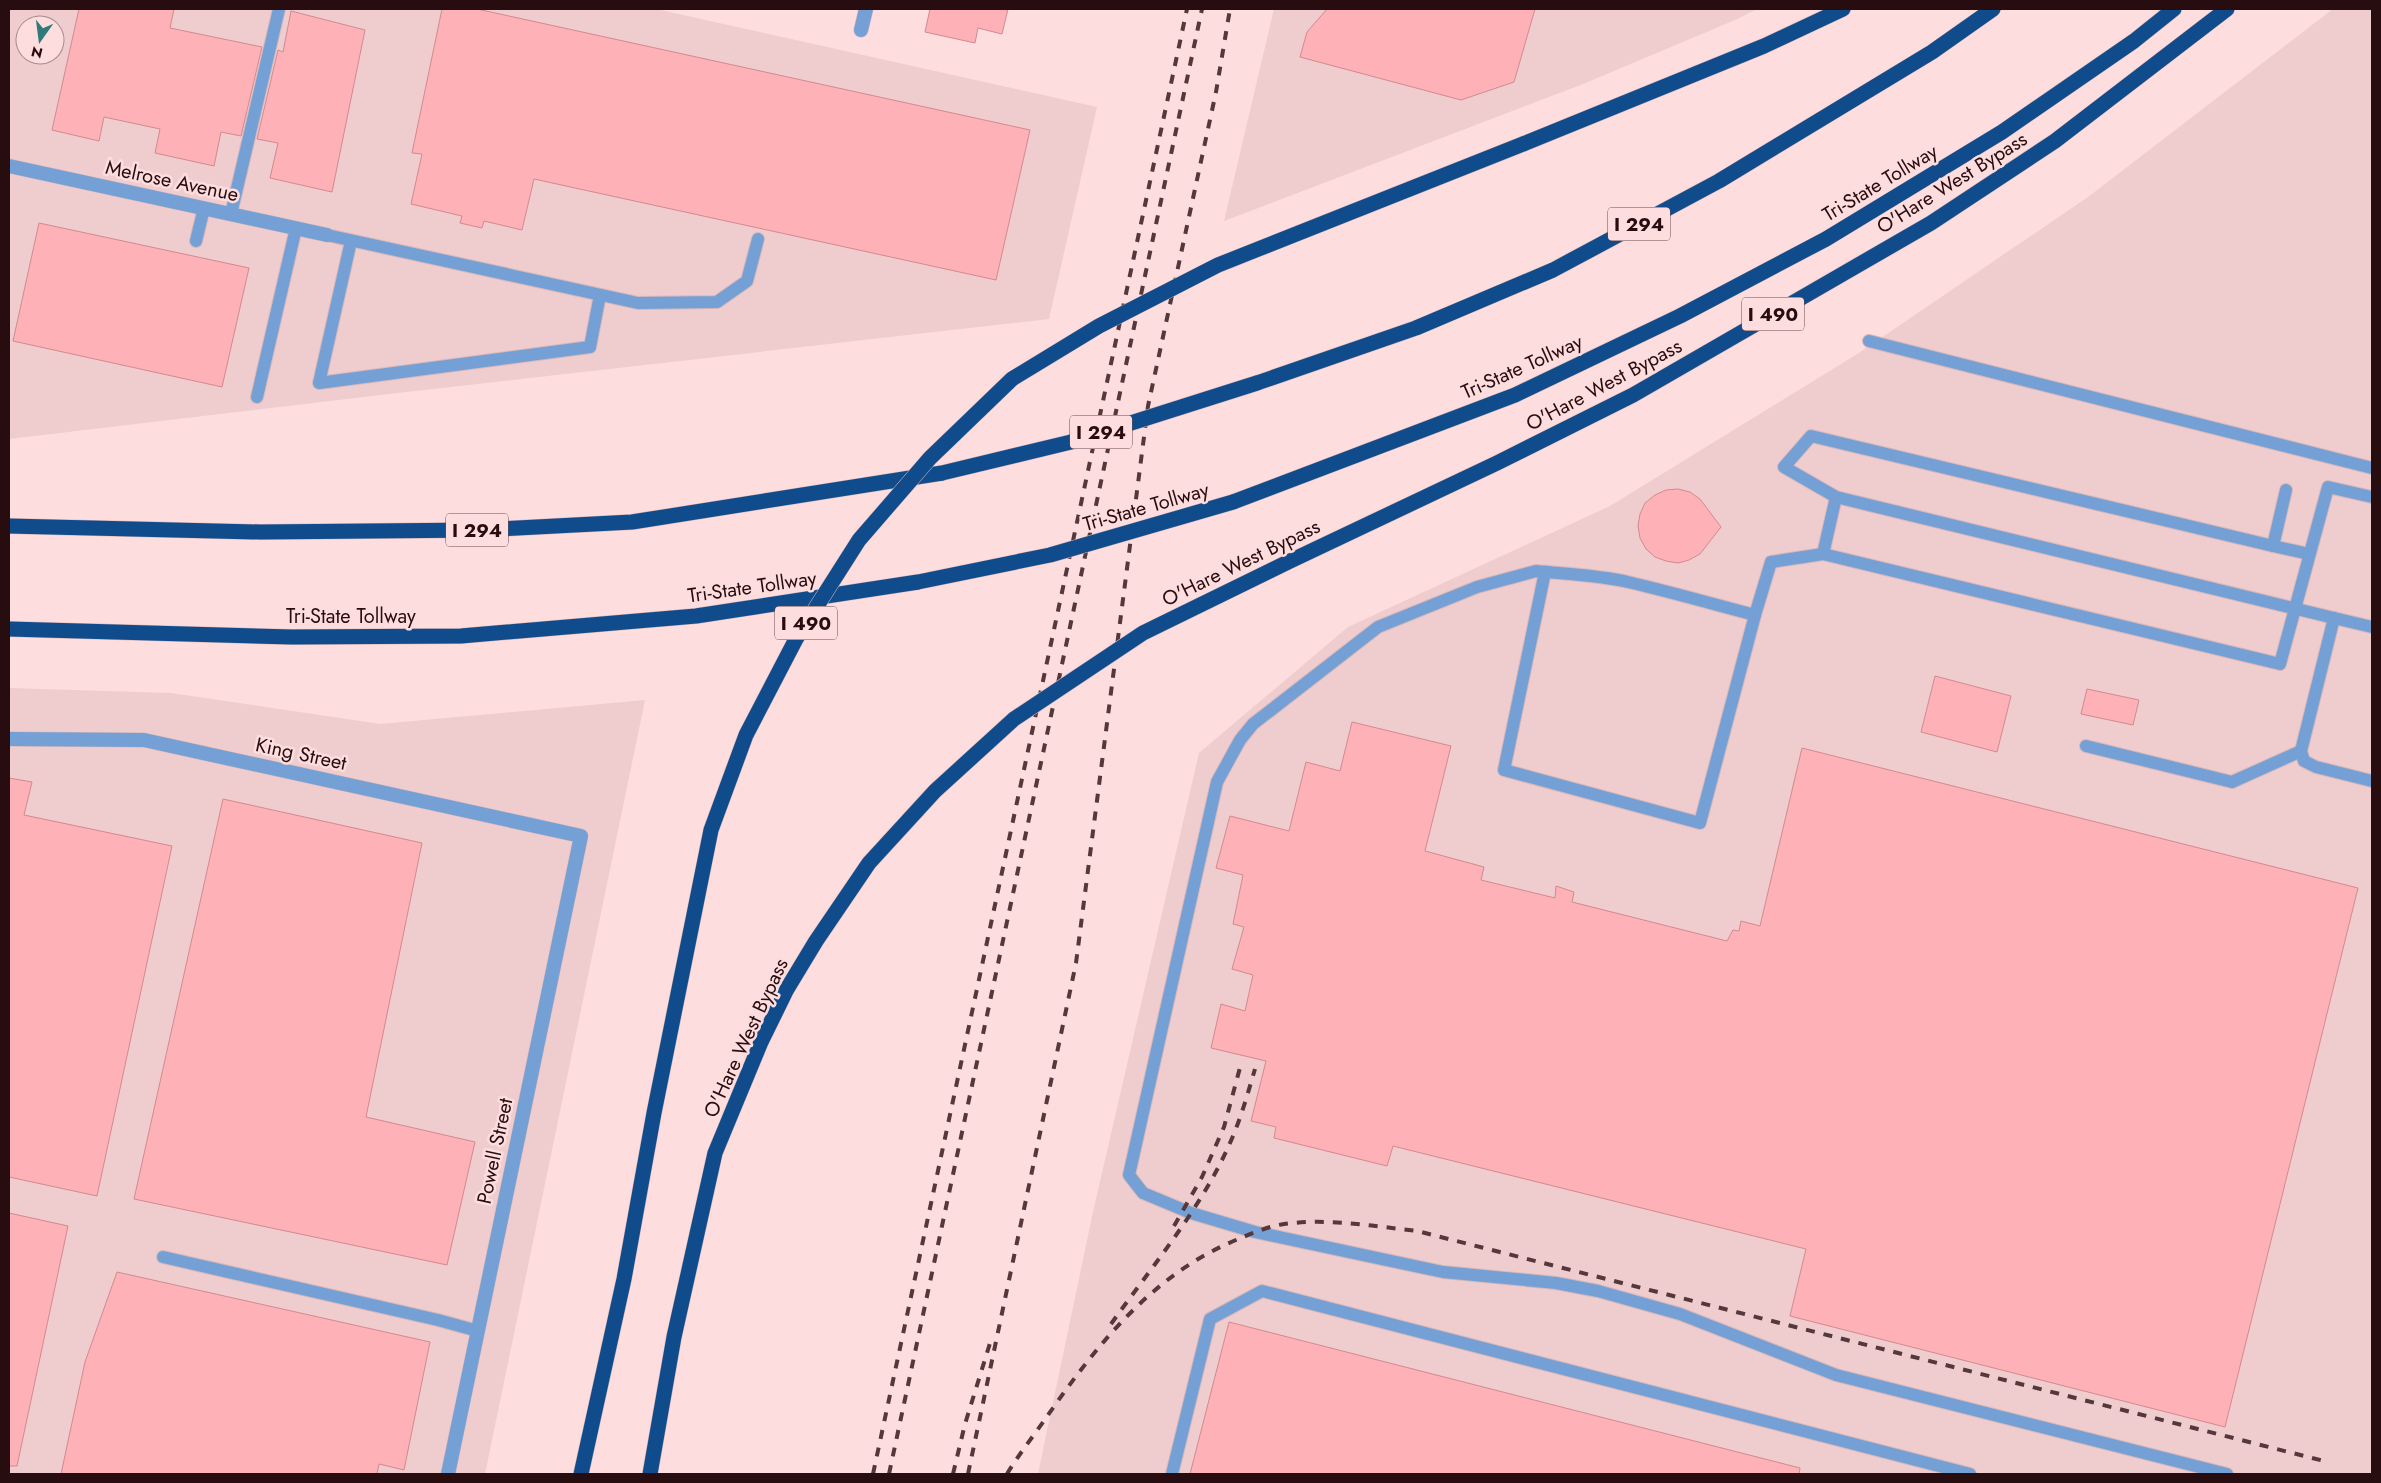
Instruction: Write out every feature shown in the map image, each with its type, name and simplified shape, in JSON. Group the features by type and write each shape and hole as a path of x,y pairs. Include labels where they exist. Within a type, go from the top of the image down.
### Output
{"highway":[{"name":"I 490","path":"581,1474 624,1279 672,1019 711,830 746,735 796,639 859,540 930,458 1012,379 1099,326 1218,265 1764,46 1843,9"},
{"name":"I 294","path":"9,526 260,532 481,530 622,522 942,472 1071,442 1257,383 1416,328 1553,270 1719,181 1932,52 1993,9"},
{"name":"Tri-State Tollway","path":"9,629 292,636 461,636 696,616 918,582 1050,555 1233,502 1516,395 1680,316 1826,239 2002,132 2134,41 2174,9"},
{"name":"O'Hare West Bypass","path":"650,1474 674,1337 715,1152 761,1042 787,989 816,941 869,863 935,791 1014,719 1143,633 1497,463 1633,395 1931,223 2054,141 2227,9"}],"street":[{"path":"861,30 866,9"},
{"name":"Melrose Avenue","path":"9,166 327,235"},
{"name":"King Street","path":"9,739 144,740 581,836"},
{"name":"Powell Street","path":"448,1474 581,836"}],"lane":[{"path":"230,214 279,9"},
{"path":"196,241 204,208"},
{"path":"257,396 296,228"},
{"path":"327,235 638,303 717,302 747,281 758,239"},
{"path":"351,240 320,383 590,347 600,295"},
{"path":"1869,341 2372,468"},
{"path":"2309,554 1811,436 1784,467 1836,497 2372,627"},
{"path":"1544,572 1504,770 1700,823 1755,615 1771,562 1823,554 2280,664 2328,487 2372,498"},
{"path":"2273,546 2286,490"},
{"path":"1823,554 1836,497"},
{"path":"1755,615 1626,582 1536,572 1477,587 1378,627 1253,724 1240,740 1217,782 1129,1175 1143,1192 1191,1213 1264,1234 1443,1272 1556,1283 1636,1302 1680,1314 1836,1375 2227,1474"},
{"path":"2334,618 2301,752 2304,761 2316,767 2372,781"},
{"path":"2086,746 2232,782 2301,752"},
{"path":"163,1257 438,1320 478,1331"},
{"path":"1172,1474 1210,1319 1262,1291 1970,1474"}],"shaded area":[{"path":"9,9 656,9 1097,107 1049,319 9,439"},
{"path":"1274,9 1757,9 1583,84 1224,221"},
{"path":"2333,9 2372,9 2372,1474 1038,1474 1093,1212 1199,753 1348,627 1610,506 1859,353 2088,197"},
{"path":"9,688 171,693 380,724 645,700 485,1474 9,1474"}],"building":[{"path":"79,9 174,9 170,28 262,47 241,136 221,132 214,166 155,153 160,129 104,117 99,141 52,130"},
{"path":"442,9 477,9 1030,130 996,280 534,179 522,230 484,221 482,228 460,223 462,216 411,204 422,154 412,153"},
{"path":"930,9 1008,9 1002,34 978,28 975,43 925,32"},
{"path":"1327,9 1535,9 1514,82 1461,100 1300,57 1307,32"},
{"path":"291,11 365,30 332,192 270,178 278,143 257,139 278,50 283,52"},
{"path":"39,223 249,268 222,387 13,341"},
{"path":"1678,489 1690,492 1700,499 1721,527 1700,554 1678,563 1655,557 1646,549 1640,538 1638,526 1640,514 1645,503 1655,495 1666,490"},
{"path":"1935,676 2011,696 1997,752 1921,732"},
{"path":"2087,689 2139,700 2133,725 2081,714"},
{"path":"1352,722 1451,746 1425,851 1484,867 1481,880 1555,898 1556,886 1574,892 1572,902 1727,941 1733,930 1739,931 1741,921 1760,926 1802,748 2358,888 2225,1427 1790,1316 1806,1249 1393,1146 1387,1166 1274,1138 1276,1127 1251,1121 1266,1061 1211,1048 1221,1004 1245,1011 1253,975 1232,969 1244,927 1233,924 1243,875 1216,868 1230,816 1289,831 1306,762 1340,771"},
{"path":"9,778 32,782 24,815 172,846 97,1196 9,1177"},
{"path":"223,799 422,843 366,1117 475,1142 447,1265 134,1199"},
{"path":"9,1213 68,1226 17,1466 9,1466"},
{"path":"117,1272 430,1342 404,1470 379,1464 377,1474 61,1474 85,1362"},
{"path":"1229,1322 1800,1468 1799,1474 1190,1474"}],"railway":[{"path":"873,1474 1187,9"},
{"path":"889,1474 1202,9"},
{"path":"968,1474 1076,963 1148,406 1216,92 1230,9"},
{"path":"1174,1226 1202,1177 1224,1127 1241,1064"},
{"path":"1111,1324 1179,1231 1210,1182 1235,1131 1255,1069"},
{"path":"1007,1474 1088,1361 1132,1311 1156,1289 1182,1269 1210,1252 1262,1230 1301,1222 1350,1223 1417,1231 2324,1461"},
{"path":"953,1474 965,1424 991,1340"}]}
